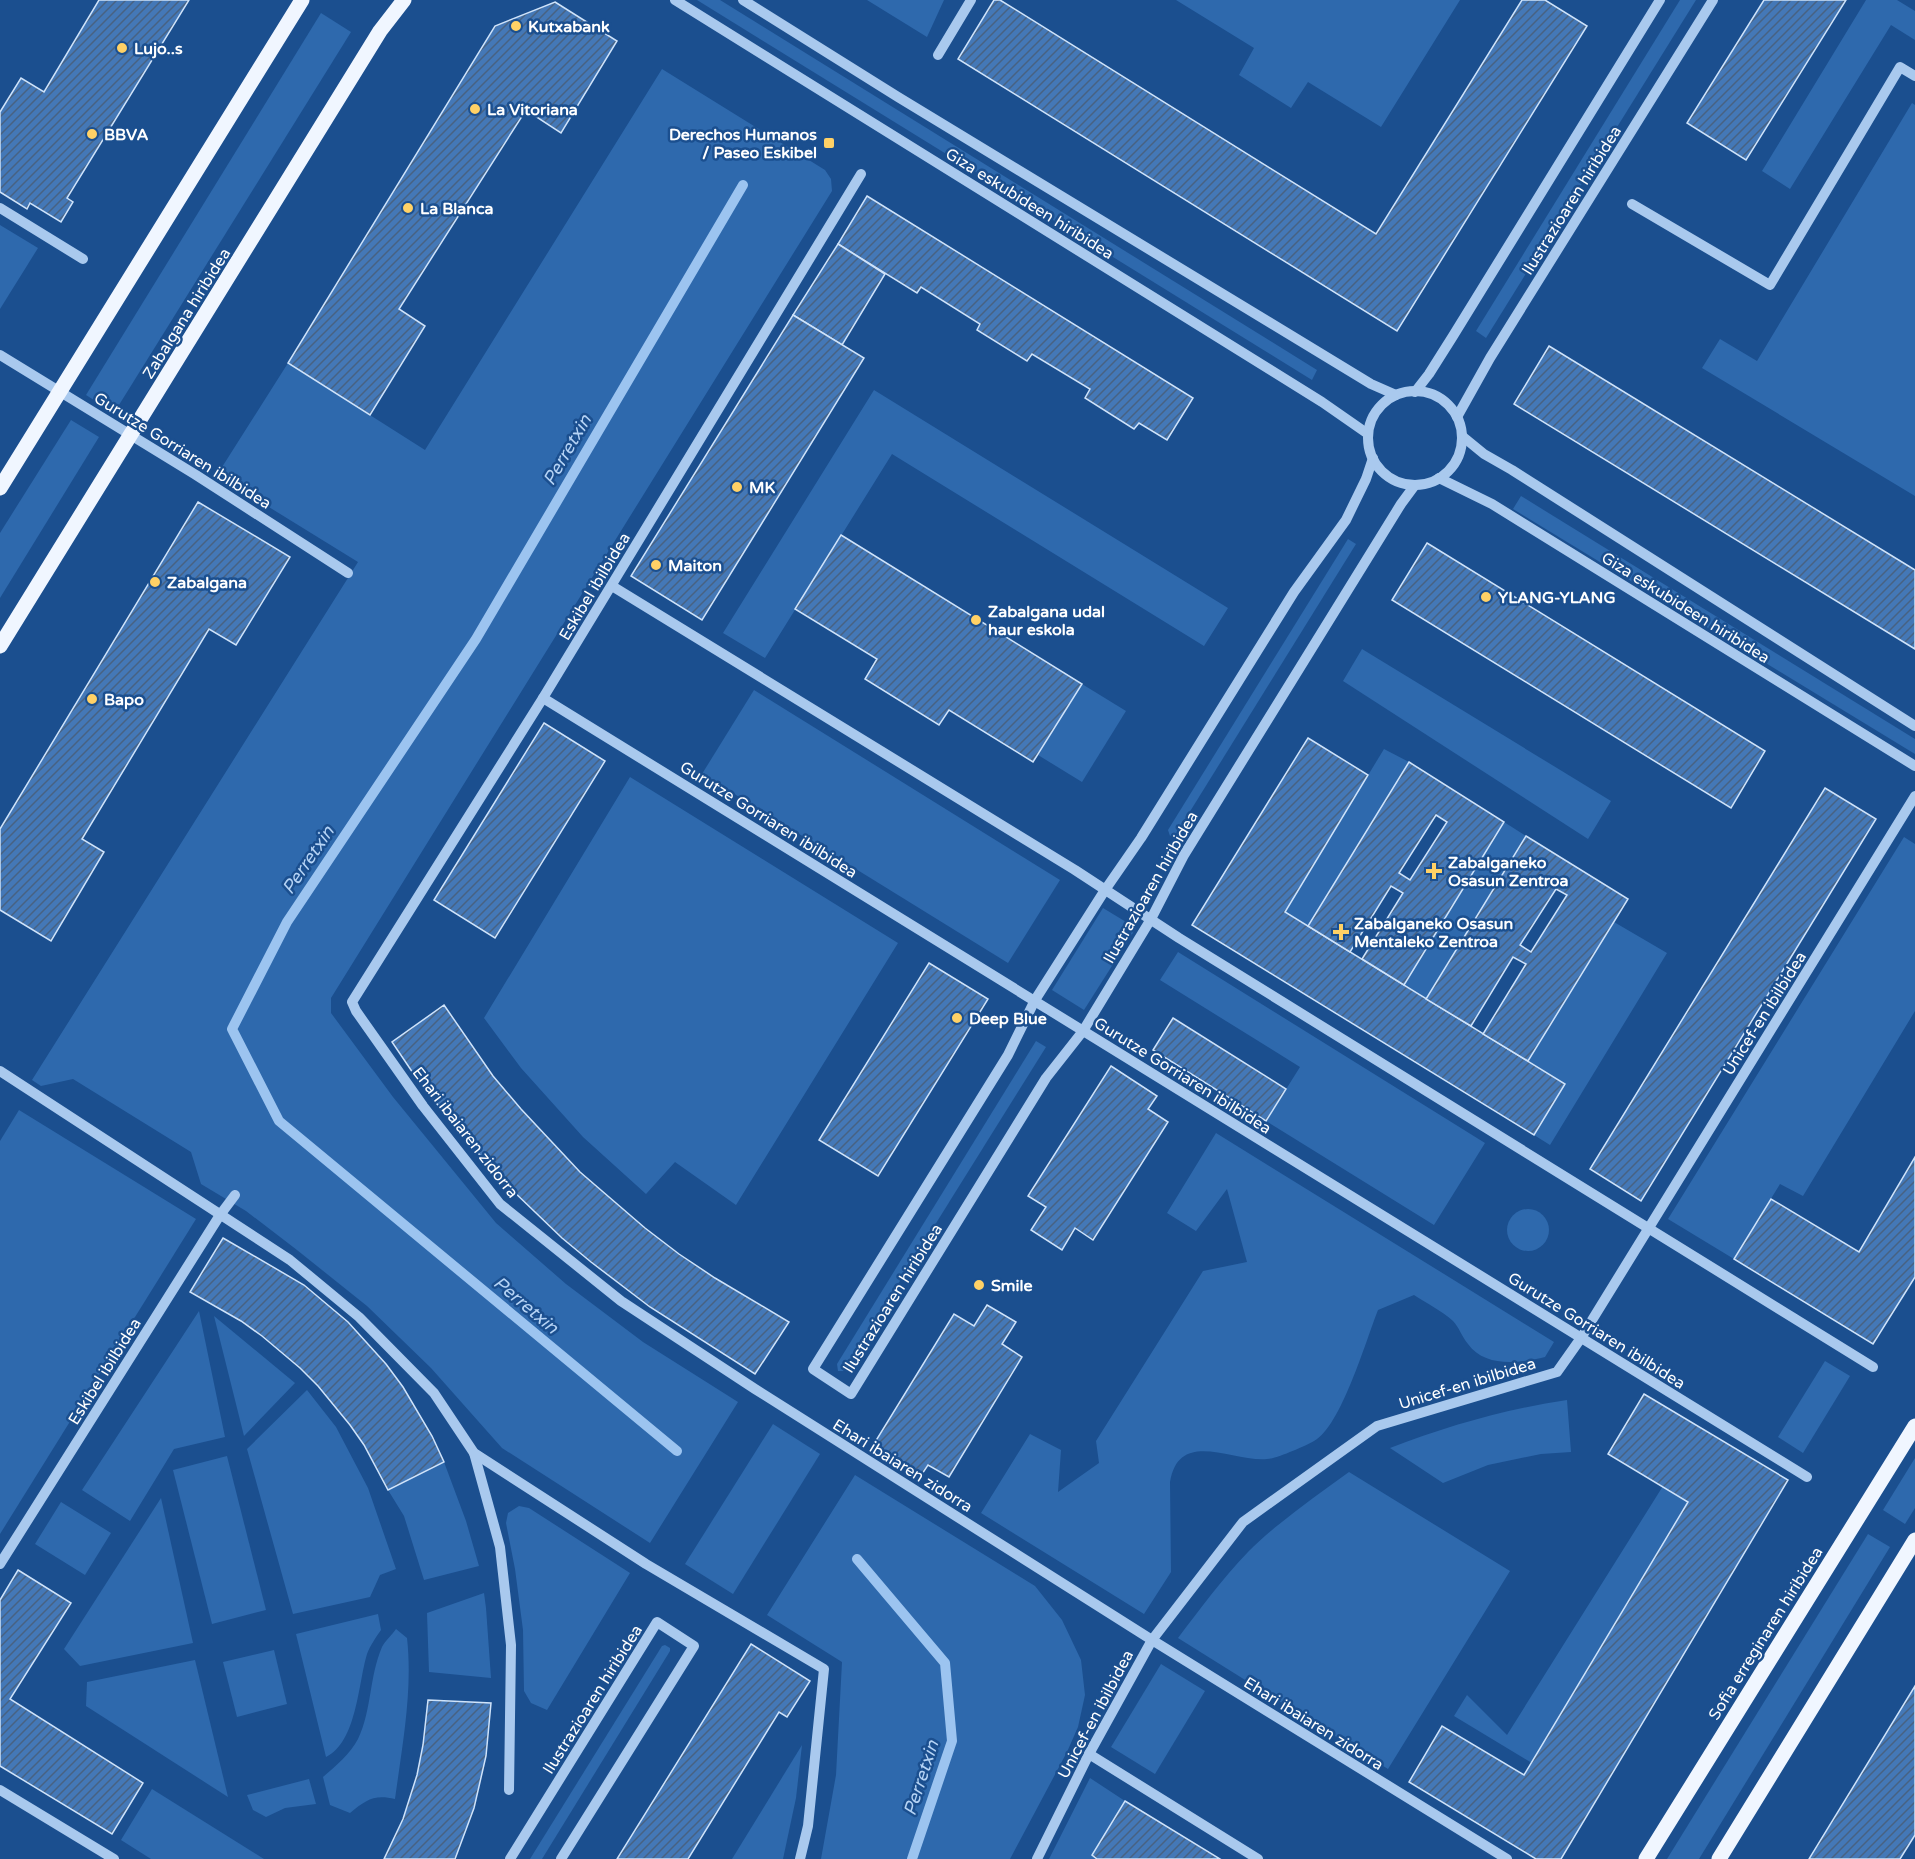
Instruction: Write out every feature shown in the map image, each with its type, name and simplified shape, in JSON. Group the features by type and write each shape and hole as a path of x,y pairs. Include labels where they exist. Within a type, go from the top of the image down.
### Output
{"main road":[{"path":"0,488 302,0"},
{"name":"Zabalgana hiribidea","path":"0,646 380,31 404,0"},
{"name":"Sofia erreginaren hiribidea","path":"1646,1859 1915,1426"},
{"path":"1719,1859 1915,1540"}],"street":[{"name":"Giza eskubideen hiribidea","path":"675,0 1322,402 1368,434"},
{"name":"Giza eskubideen hiribidea","path":"743,0 957,134 1371,384 1396,395"},
{"path":"938,55 971,0"},
{"name":"Ilustrazioaren hiribidea","path":"1414,392 1429,374 1453,336 1660,0"},
{"name":"Ilustrazioaren hiribidea","path":"1457,417 1497,348 1713,0"},
{"path":"1632,204 1770,285 1900,67 1915,76"},
{"name":"Eskibel ibilbidea","path":"356,1011 352,1002 612,586 861,174"},
{"path":"0,208 83,259"},
{"name":"Gurutze Gorriaren ibilbidea","path":"0,355 132,435 348,573"},
{"path":"1414,392 1434,396 1443,401 1457,417 1462,436 1461,449 1456,461 1439,478 1428,483 1415,485 1394,480 1378,467 1373,458 1368,434 1371,422 1386,401 1396,395 1414,392"},
{"name":"Giza eskubideen hiribidea","path":"1462,436 1484,454 1915,726"},
{"name":"Ilustrazioaren hiribidea","path":"1373,458 1366,479 1346,520 1294,592 1141,838 1035,1000 1008,1055 813,1369 851,1394 1046,1078 1083,1031 1151,919 1184,855 1401,504 1415,485"},
{"name":"Giza eskubideen hiribidea","path":"1439,478 1492,504 1915,766"},
{"path":"612,586 1873,1367"},
{"name":"Gurutze Gorriaren ibilbidea","path":"543,698 1807,1477"},
{"name":"Unicef-en ibilbidea","path":"1037,1859 1089,1754 1152,1640 1243,1522 1377,1426 1557,1372 1581,1338 1915,796"},
{"name":"Ehari ibaiaren zidorra","path":"356,1011 423,1106 500,1204 621,1301 1152,1640 1507,1859"},
{"path":"0,1071 290,1260 359,1317 434,1393 474,1453 500,1547 512,1645 509,1790"},
{"name":"Eskibel ibilbidea","path":"0,1564 220,1215 235,1195"},
{"path":"474,1453 646,1564 824,1669 808,1826 800,1859"},
{"name":"Ilustrazioaren hiribidea","path":"510,1859 657,1622 694,1646 561,1859"},
{"path":"1089,1754 1258,1859"},
{"path":"0,1790 114,1859"}],"shaded area":[{"path":"697,0 720,0 1317,370 1312,380"},
{"path":"867,0 944,0 927,37"},
{"path":"1176,0 1460,0 1381,127 1308,82 1291,108 1239,75 1254,48"},
{"path":"1680,0 1696,0 1486,338 1476,331"},
{"path":"1866,0 1897,0 1915,11 1915,40 1891,25 1790,189 1762,171"},
{"path":"321,13 351,32 114,413 86,395"},
{"path":"662,69 825,170 831,179 832,191 331,998 331,1013 393,1097 496,1223 566,1284 643,1342 738,1402 650,1543 502,1448 431,1368 367,1306 246,1211 201,1184 191,1152 73,1079 41,1086 32,1080 358,562 217,475 288,363 425,450"},
{"path":"1912,103 1915,105 1915,496 1702,368 1720,339 1757,361"},
{"path":"0,225 38,248 0,309"},
{"path":"874,390 1228,608 1204,646 892,454 765,658 723,633"},
{"path":"71,420 99,437 0,598 0,533"},
{"path":"1521,496 1915,739 1915,754 1513,509"},
{"path":"1348,539 1356,544 1176,834 1170,836 1168,830"},
{"path":"1362,649 1611,801 1588,839 1343,681"},
{"path":"1082,684 1126,711 1082,782 1038,755"},
{"path":"754,690 1060,880 1008,963 702,774"},
{"path":"1384,749 1409,762 1308,926 1285,912"},
{"path":"630,777 898,943 736,1205 675,1162 646,1194 583,1137 521,1068 484,1018"},
{"path":"1504,822 1526,836 1426,999 1404,985"},
{"path":"1904,837 1915,844 1915,1011 1803,1196 1780,1184 1734,1259 1668,1219"},
{"path":"1103,908 1136,928 1084,1010 1052,990"},
{"path":"1614,922 1667,953 1550,1145 1534,1135 1565,1084 1528,1061"},
{"path":"1178,952 1485,1143 1434,1225 1266,1121 1300,1067 1160,980"},
{"path":"1036,1041 1046,1047 845,1369 838,1371 837,1364"},
{"path":"19,1110 196,1219 0,1534 0,1141"},
{"path":"1216,1133 1554,1342 1545,1357 1514,1362 1493,1360 1475,1352 1453,1321 1414,1295 1378,1310 1343,1401 1324,1433 1314,1441 1283,1455 1267,1459 1253,1459 1209,1451 1195,1452 1184,1456 1175,1466 1170,1482 1171,1572 1144,1614 981,1513 1030,1434 1061,1450 1058,1492 1099,1463 1096,1441 1203,1271 1247,1262 1227,1189 1196,1231 1167,1213"},
{"path":"1528,1209 1543,1215 1549,1230 1543,1245 1528,1251 1513,1245 1507,1230 1513,1215"},
{"path":"199,1311 225,1437 174,1449 130,1521 82,1490"},
{"path":"214,1316 295,1383 244,1436"},
{"path":"1825,1361 1850,1376 1803,1453 1778,1437"},
{"path":"307,1390 336,1427 368,1488 396,1569 380,1575 370,1597 293,1614 247,1449"},
{"path":"1567,1400 1571,1452 1541,1454 1488,1465 1443,1483 1390,1448 1477,1419"},
{"path":"773,1424 820,1454 733,1594 685,1564"},
{"path":"227,1456 266,1610 212,1624 173,1470"},
{"path":"1915,1458 1915,1508 1905,1524 1883,1510"},
{"path":"444,1462 466,1521 479,1566 424,1580 404,1516 388,1490"},
{"path":"1349,1472 1510,1571 1388,1769 1178,1638 1220,1583 1248,1552 1284,1520"},
{"path":"855,1475 1035,1586 1062,1620 1081,1660 1085,1695 1078,1727 1010,1859 821,1859 836,1775 842,1662 767,1615"},
{"path":"1663,1486 1688,1502 1532,1763 1454,1716 1467,1695 1507,1735"},
{"path":"161,1498 193,1643 80,1666 64,1649"},
{"path":"61,1502 111,1533 85,1575 35,1544"},
{"path":"519,1506 529,1508 630,1573 547,1710 531,1703 524,1691 523,1630 506,1523 508,1513"},
{"path":"1868,1534 1890,1547 1699,1859 1667,1859"},
{"path":"484,1593 491,1678 429,1672 427,1613"},
{"path":"378,1614 381,1630 367,1654 350,1726 344,1739 326,1757 296,1634"},
{"path":"396,1629 407,1638 409,1678 395,1799 381,1797 371,1799 350,1813 330,1805 323,1777 347,1755 358,1739 366,1717 378,1658 383,1645"},
{"path":"662,1646 670,1648 670,1651 542,1859 530,1859"},
{"path":"274,1650 287,1704 237,1717 223,1662"},
{"path":"195,1660 228,1797 86,1706 87,1682"},
{"path":"1161,1664 1205,1691 1155,1774 1111,1747"},
{"path":"802,1745 796,1798 783,1859 732,1859"},
{"path":"1090,1778 1125,1801 1092,1855 1097,1859 1049,1859"},
{"path":"309,1779 316,1804 285,1808 266,1817 253,1810 247,1795"},
{"path":"152,1789 264,1859 151,1859 121,1840"}],"building":[{"path":"99,0 189,0 67,198 73,202 61,222 30,203 27,209 0,192 0,112 21,78 44,92"},
{"path":"994,0 1000,0 1376,234 1522,0 1545,0 1587,26 1397,331 958,59"},
{"path":"1764,0 1846,0 1746,160 1687,123"},
{"path":"555,2 617,41 561,133 526,110 399,309 425,326 370,415 288,363 495,26"},
{"path":"867,196 1193,398 1167,440 1139,423 1134,429 1085,398 1090,389 1032,354 1027,361 977,330 980,324 921,287 917,293 838,244"},
{"path":"838,244 885,274 842,345 793,315"},
{"path":"793,315 864,358 702,620 631,576"},
{"path":"1549,346 1915,570 1915,649 1514,404"},
{"path":"198,502 290,557 236,645 209,629 82,839 104,852 51,941 0,910 0,829"},
{"path":"841,535 1082,684 1033,762 949,710 939,725 865,679 877,659 795,609"},
{"path":"1427,543 1765,751 1731,808 1392,600"},
{"path":"544,723 605,761 495,938 434,900"},
{"path":"1308,738 1368,775 1285,912 1565,1084 1534,1135 1192,925"},
{"path":"1409,762 1504,822 1404,985 1362,959 1403,893 1391,886 1350,952 1308,926","holes":["1436,815 1447,822 1410,880 1399,873"]},
{"path":"1825,788 1876,819 1641,1201 1590,1169"},
{"path":"1526,836 1628,899 1528,1061 1483,1034 1526,964 1513,957 1471,1026 1426,999","holes":["1556,889 1567,895 1531,952 1520,945"]},
{"path":"929,963 988,999 878,1176 819,1140"},
{"path":"444,1005 493,1076 580,1172 679,1254 789,1322 755,1374 650,1307 591,1262 562,1238 509,1187 458,1131 392,1042"},
{"path":"1173,1018 1286,1089 1266,1121 1153,1050"},
{"path":"1111,1066 1157,1096 1148,1109 1168,1122 1093,1240 1075,1228 1062,1250 1031,1230 1046,1207 1028,1196"},
{"path":"1915,1157 1915,1277 1873,1344 1734,1259 1771,1199 1859,1252"},
{"path":"223,1238 304,1285 348,1322 386,1364 403,1387 432,1436 444,1462 388,1490 364,1445 350,1425 300,1368 241,1321 190,1292"},
{"path":"987,1305 1016,1322 1002,1344 1022,1357 949,1477 928,1465 920,1477 872,1447 954,1314 974,1326"},
{"path":"1644,1394 1788,1480 1561,1859 1536,1859 1409,1782 1442,1726 1524,1775 1688,1502 1608,1454"},
{"path":"18,1570 71,1603 10,1699 143,1783 112,1834 0,1766 0,1600"},
{"path":"751,1644 810,1681 787,1717 779,1712 688,1859 617,1859"},
{"path":"1915,1686 1915,1835 1900,1859 1809,1859"},
{"path":"428,1700 491,1703 486,1756 474,1808 455,1859 384,1859 403,1819 417,1775"},
{"path":"1125,1801 1220,1859 1097,1859 1092,1855"}],"waterway":[{"name":"Perretxin","path":"677,1451 279,1121 232,1029 287,922 476,639 743,185"},
{"name":"Perretxin","path":"857,1559 945,1663 952,1741 912,1859"}],"place":[{"name":"Kutxabank","path":"516,26"},
{"name":"Lujo..s","path":"122,48"},
{"name":"La Vitoriana","path":"475,109"},
{"name":"BBVA","path":"92,134"},
{"name":"Derechos Humanos / Paseo Eskibel","path":"829,143"},
{"name":"La Blanca","path":"408,208"},
{"name":"MK","path":"737,487"},
{"name":"Maiton","path":"656,565"},
{"name":"Zabalgana","path":"155,582"},
{"name":"YLANG-YLANG","path":"1486,597"},
{"name":"Zabalgana udal haur eskola","path":"976,620"},
{"name":"Bapo","path":"92,699"},
{"name":"Zabalganeko Osasun Zentroa","path":"1434,871"},
{"name":"Zabalganeko Osasun Mentaleko Zentroa","path":"1341,932"},
{"name":"Deep Blue","path":"957,1018"},
{"name":"Smile","path":"979,1285"}]}
